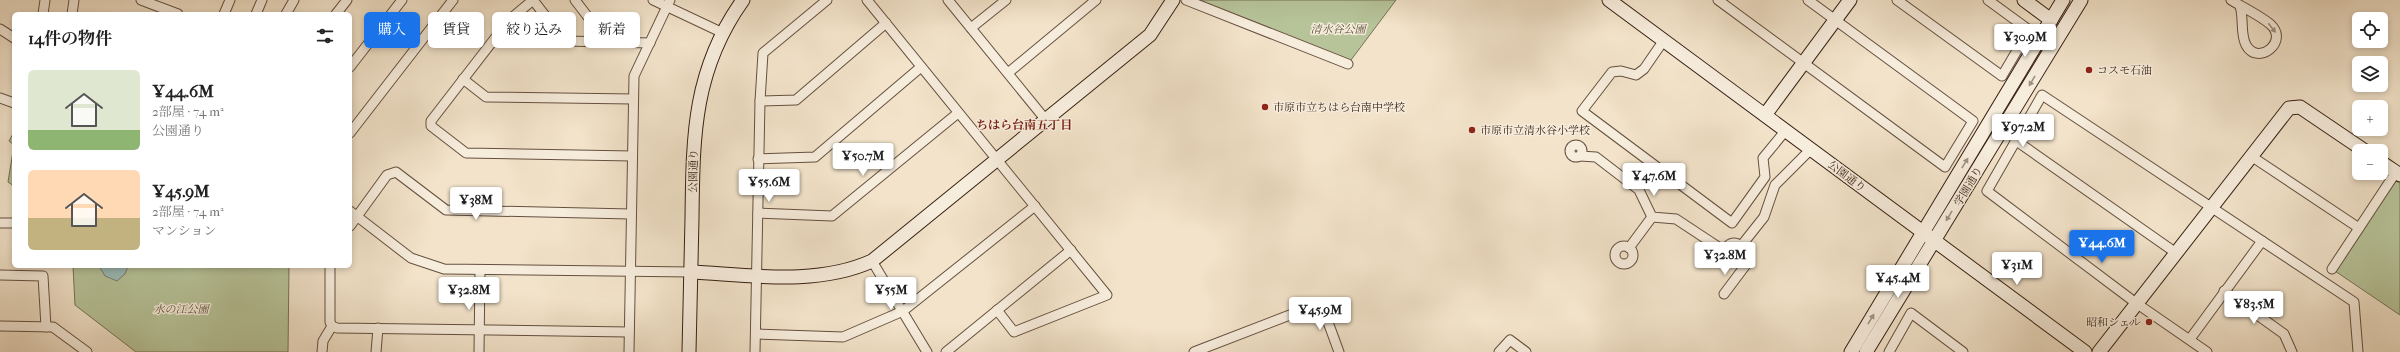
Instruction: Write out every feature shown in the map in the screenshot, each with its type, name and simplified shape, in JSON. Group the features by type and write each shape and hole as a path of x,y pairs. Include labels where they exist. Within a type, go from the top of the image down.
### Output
{"street":[{"path":"43,12 45,0"},
{"path":"72,12 74,0"},
{"path":"141,0 173,12"},
{"path":"225,12 230,0"},
{"path":"257,12 262,0"},
{"path":"287,12 294,0"},
{"path":"338,12 347,0"},
{"path":"352,64 402,0"},
{"path":"352,130 453,0"},
{"path":"584,41 565,41 533,0 509,20 431,121 431,126 466,153 632,156"},
{"path":"575,0 584,12"},
{"path":"653,0 669,3 723,33"},
{"name":"公園通り","path":"689,352 695,125 705,77 723,33 743,0"},
{"path":"755,352 758,159 763,53 827,0"},
{"path":"867,0 1107,295 1014,332 997,310"},
{"path":"948,0 1045,119"},
{"path":"971,28 1006,0"},
{"path":"1008,73 1096,0"},
{"path":"631,214 446,210 396,172 387,175 354,214 411,258 444,269 480,271 631,273 691,272 757,275 823,275 857,268 872,260 1150,35 1173,0"},
{"path":"1186,0 1348,64"},
{"name":"公園通り","path":"1609,0 2085,352"},
{"path":"1718,0 1945,167 1973,121 1808,0"},
{"path":"1765,115 1850,0"},
{"path":"1897,0 2002,76 2029,30 1988,0"},
{"path":"2024,0 2051,20"},
{"name":"学園通り","path":"1851,352 2063,0"},
{"name":"学園通り","path":"1866,352 2081,0"},
{"path":"2231,0 2271,25 2276,31 2277,39 2272,49 2263,54 2254,52 2246,46 2243,37 2244,16 2240,6"},
{"path":"629,352 634,76 669,3"},
{"path":"760,101 796,100 886,24"},
{"path":"0,29 12,37"},
{"path":"1664,40 1644,69 1636,75 1621,71 1608,74 1582,111 1732,223 1765,177 1763,158 1786,130"},
{"path":"640,42 650,43"},
{"path":"758,159 815,157 921,67"},
{"path":"463,79 486,97 633,99"},
{"path":"2207,352 2136,303 1987,191 2042,95 2354,302 2358,352"},
{"path":"0,98 12,103"},
{"path":"2099,352 2286,112 2294,106 2300,107 2355,144"},
{"path":"758,213 832,216 958,113"},
{"path":"2015,140 2176,253"},
{"path":"1652,217 1676,219 1726,252 1732,259 1740,251 1764,218 1775,185 1811,149"},
{"path":"1580,156 1596,157 1639,190 1652,217"},
{"path":"2251,156 2359,228"},
{"path":"2332,269 2398,173 2388,167"},
{"path":"756,334 843,336 903,311 1035,206"},
{"path":"1629,248 1652,217"},
{"path":"0,222 12,223"},
{"path":"2190,340 2224,291 2262,241"},
{"path":"1724,294 1748,262 1735,243 1729,244 1726,252"},
{"path":"946,352 1071,250"},
{"path":"872,260 927,352"},
{"path":"330,268 330,322 332,326"},
{"path":"479,352 480,271"},
{"path":"0,275 43,276 46,327"},
{"path":"2224,291 2284,334 2292,352"},
{"path":"1194,352 1215,348 1320,303 1339,352"},
{"path":"1889,352 1911,313 1963,352"},
{"path":"0,326 53,327 87,352"},
{"path":"332,326 630,332"},
{"path":"322,352 323,341 332,326"},
{"path":"376,352 378,328"},
{"path":"1499,352 1510,340 1526,352"}],"green space":[{"name":"清水谷公園","path":"1186,0 1396,0 1348,64"},
{"path":"12,136 12,143 9,141"},
{"path":"12,157 12,185 8,182"},
{"path":"2400,175 2400,315 2332,269"},
{"name":"水の江公園","path":"73,268 289,268 288,352 136,352 75,305"}],"water":[{"path":"100,268 127,268 125,274 117,281 105,276"}],"place":[{"name":"コスモ石油","path":"2089,70"},
{"name":"市原市立ちはら台南中学校","path":"1265,107"},
{"name":"市原市立清水谷小学校","path":"1472,130"},
{"name":"昭和シェル","path":"2149,322"}],"district":[{"name":"ちはら台南五丁目","path":"1024,125"}]}
